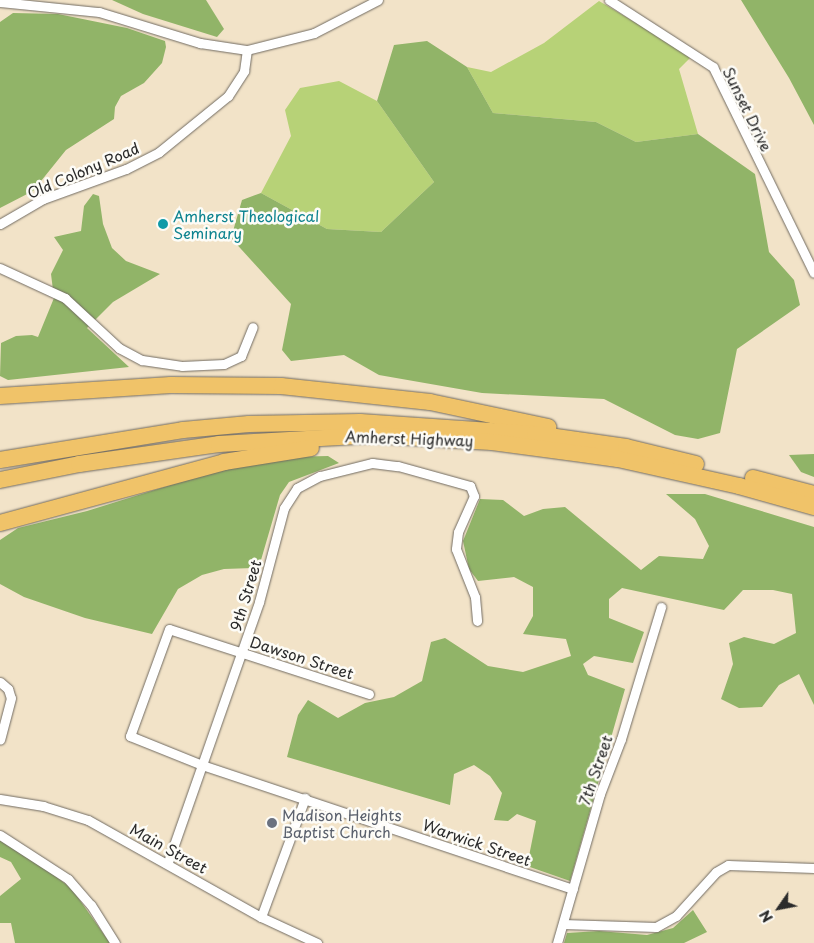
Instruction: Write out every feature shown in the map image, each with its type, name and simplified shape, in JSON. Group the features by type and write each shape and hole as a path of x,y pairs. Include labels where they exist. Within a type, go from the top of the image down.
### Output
{"highway":[{"path":"0,396 171,385 281,386 359,392 511,417 626,447"},
{"name":"Amherst Highway","path":"0,460 120,438 248,424 360,422 460,426 626,447 814,494"},
{"name":"Amherst Highway","path":"0,480 133,455 278,440 374,435 492,442 559,449 674,470 814,507"},
{"path":"0,523 224,462 270,453 358,444 492,442"}],"street":[{"path":"0,2 99,12 200,43 247,50 314,33 378,0"},
{"name":"Sunset Drive","path":"610,0 713,67 814,273"},
{"name":"Old Colony Road","path":"0,224 43,199 126,169 159,152 228,96 244,72 247,50"},
{"path":"0,268 65,298 119,348 152,363 206,367 235,360 245,350 253,328"},
{"name":"9th Street","path":"168,862 242,652 261,594 284,508 297,488 320,476 372,463 398,466 470,486 475,493 458,532 456,549 475,597 476,621"},
{"name":"7th Street","path":"557,943 661,608"},
{"name":"Dawson Street","path":"169,629 369,694"},
{"name":"Warwick Street","path":"169,629 130,736 202,765 573,889"},
{"path":"0,682 8,688 11,698 0,740"},
{"path":"262,918 304,798"},
{"name":"Main Street","path":"0,799 43,806 88,820 168,862 304,941 317,943"},
{"path":"0,835 68,879 91,904 115,943"},
{"path":"563,924 656,927 676,916 725,866 814,868"}],"green space":[{"path":"112,0 206,0 224,29 217,37 143,14"},
{"path":"741,0 814,0 814,125 789,78"},
{"path":"599,1 692,56 679,69 698,134 636,142 596,122 493,113 467,67 491,72 544,43"},
{"path":"13,13 58,14 127,28 165,41 166,47 162,63 144,83 121,96 115,107 114,119 66,150 33,191 0,208 0,22"},
{"path":"427,41 467,67 493,113 596,122 636,142 698,134 755,174 769,252 794,280 800,305 737,349 720,433 698,439 675,435 604,399 482,393 379,375 344,355 291,361 282,350 291,304 231,238 242,200 261,193 327,229 381,232 434,182 377,101 394,45"},
{"path":"339,81 377,101 434,182 381,232 327,229 261,193 291,136 285,110 300,88"},
{"path":"93,194 99,196 103,224 112,248 126,261 160,274 113,302 87,328 129,367 8,380 0,376 1,343 16,336 32,335 38,337 54,298 51,274 63,250 54,237 81,231 84,206"},
{"path":"814,454 814,477 801,472 789,455"},
{"path":"328,456 339,463 289,482 280,495 261,560 253,568 224,569 202,575 178,589 152,634 85,618 24,597 0,584 0,540 18,528 87,511 222,469 286,457"},
{"path":"666,494 705,494 814,527 814,705 799,674 779,685 762,707 739,708 721,699 733,664 729,643 744,637 774,644 796,633 792,594 773,590 743,590 724,610 622,588 609,599 609,618 644,632 633,663 594,656 583,664 588,675 625,689 570,881 527,866 536,821 517,814 508,821 494,820 502,793 490,776 474,765 454,774 450,805 287,757 298,715 308,700 338,718 365,703 394,697 422,681 431,642 445,638 488,666 523,672 571,656 566,639 523,634 533,616 533,587 514,577 478,581 469,569 463,541 480,499 503,500 524,516 543,509 565,507 641,570 659,556 703,559 709,546 695,519"},
{"path":"0,840 35,860 72,889 110,943 15,943 11,923 0,923 0,896 21,879 11,862 0,857"},
{"path":"693,910 707,932 684,943 564,943 567,933 599,931 647,935 673,928"}],"place":[{"name":"Amherst Theological Seminary","path":"163,224"},
{"name":"Madison Heights Baptist Church","path":"272,823"}]}
